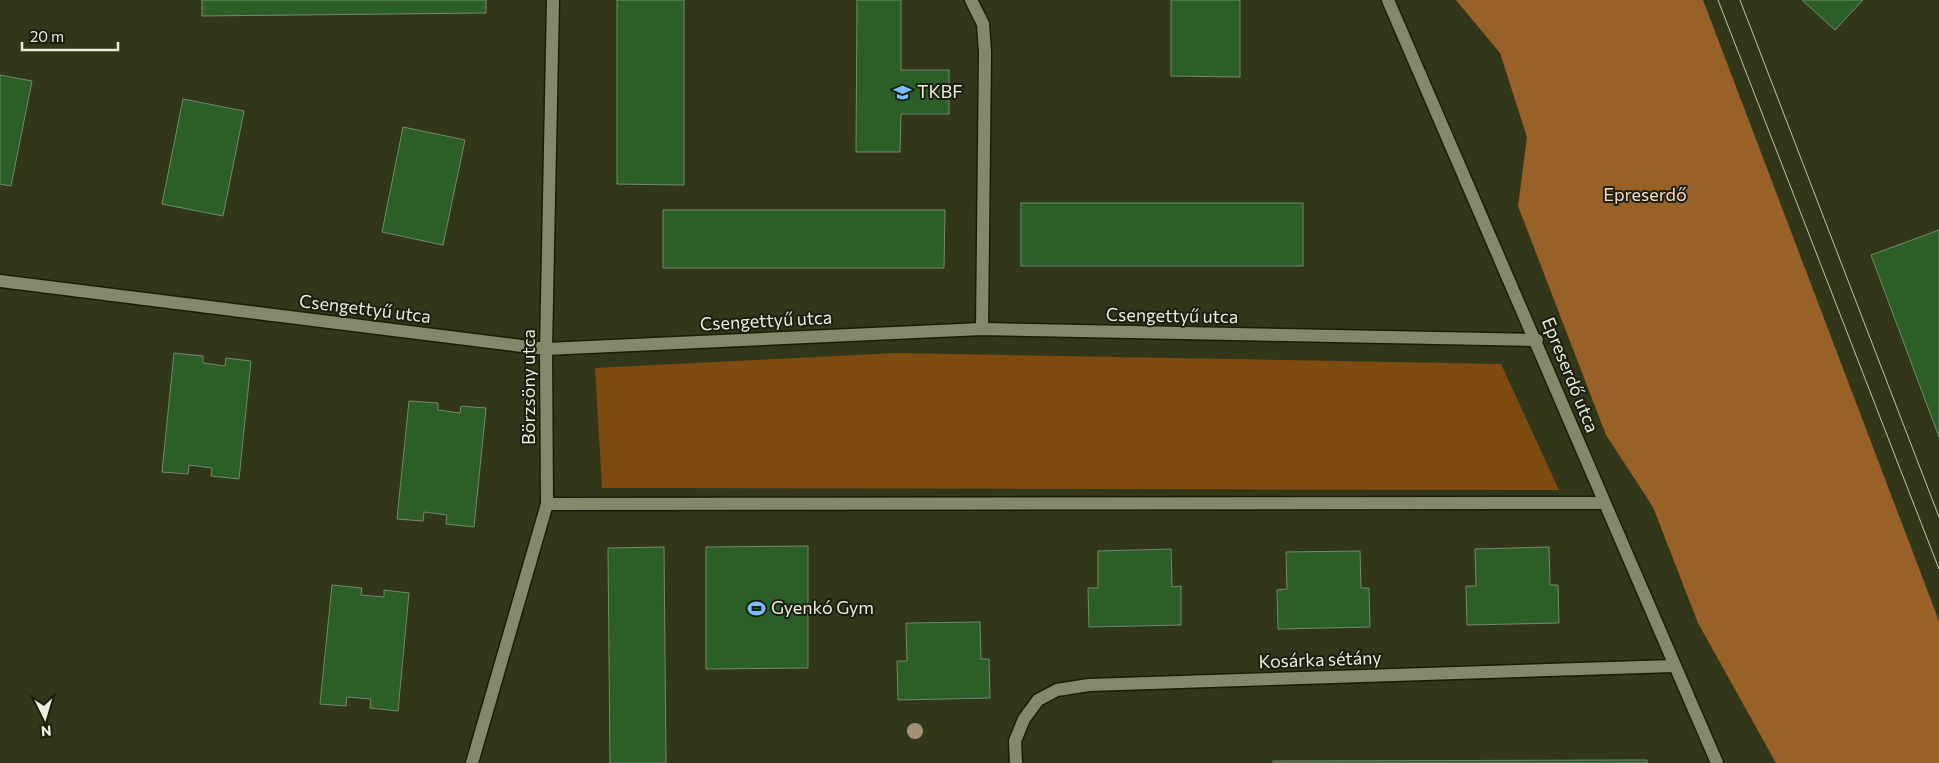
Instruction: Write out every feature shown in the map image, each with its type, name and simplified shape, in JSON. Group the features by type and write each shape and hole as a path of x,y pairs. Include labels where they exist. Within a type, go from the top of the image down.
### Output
{"street":[{"name":"Börzsöny utca","path":"472,763 547,504 546,349 553,0"},
{"path":"971,0 983,24 984,38 982,330"},
{"name":"Epreserdő utca","path":"1388,0 1537,340 1604,503 1717,763"},
{"name":"Csengettyű utca","path":"0,281 546,349 982,330 1537,340"},
{"path":"547,504 1604,503"},
{"name":"Kosárka sétány","path":"1016,763 1015,741 1024,720 1038,700 1057,690 1081,686 1674,666"}],"shaded area":[{"path":"896,353 1501,364 1559,490 602,488 595,368"}],"green space":[{"name":"Epreserdő","path":"1456,0 1703,0 1939,621 1939,763 1776,763 1698,623 1653,507 1606,435 1518,206 1527,137 1500,53"}],"building":[{"path":"202,0 486,0 486,13 202,16"},
{"path":"617,0 684,0 684,185 617,184"},
{"name":"TKBF","path":"857,0 901,0 901,70 949,70 949,114 901,114 900,152 856,152"},
{"path":"1171,0 1240,0 1240,77 1171,76"},
{"path":"1802,0 1863,0 1835,30"},
{"path":"0,75 32,81 11,186 0,184"},
{"path":"183,99 244,111 223,216 162,204"},
{"path":"403,127 465,140 443,245 382,232"},
{"path":"1021,203 1303,203 1303,266 1021,266"},
{"path":"663,210 945,210 944,268 663,268"},
{"path":"1939,230 1939,437 1871,255"},
{"path":"174,353 203,356 203,363 225,366 226,358 251,361 239,479 211,476 212,468 189,465 188,474 162,472"},
{"path":"409,401 438,403 438,410 460,413 461,406 486,408 474,527 446,524 447,515 424,512 423,521 397,519"},
{"name":"Gyenkó Gym","path":"808,546 808,668 706,669 706,547"},
{"path":"664,547 666,763 610,763 608,548"},
{"path":"1549,547 1550,585 1558,585 1559,623 1467,625 1466,586 1476,586 1475,549"},
{"path":"1171,549 1172,587 1181,586 1181,625 1089,627 1088,588 1098,588 1098,551"},
{"path":"1360,551 1361,588 1369,588 1370,627 1278,629 1277,590 1287,589 1286,552"},
{"path":"332,585 362,588 361,595 384,597 384,590 409,593 398,711 370,708 371,699 347,697 346,706 320,704"},
{"path":"980,622 981,659 989,659 990,698 898,700 897,661 907,661 906,623"},
{"path":"1647,760 1647,763 1273,763 1273,761"}],"tram line":[{"path":"1718,0 1939,569"},
{"path":"1740,0 1939,517"}],"place":[{"name":"TKBF","path":"903,92"},
{"name":"Gyenkó Gym","path":"757,608"}]}
